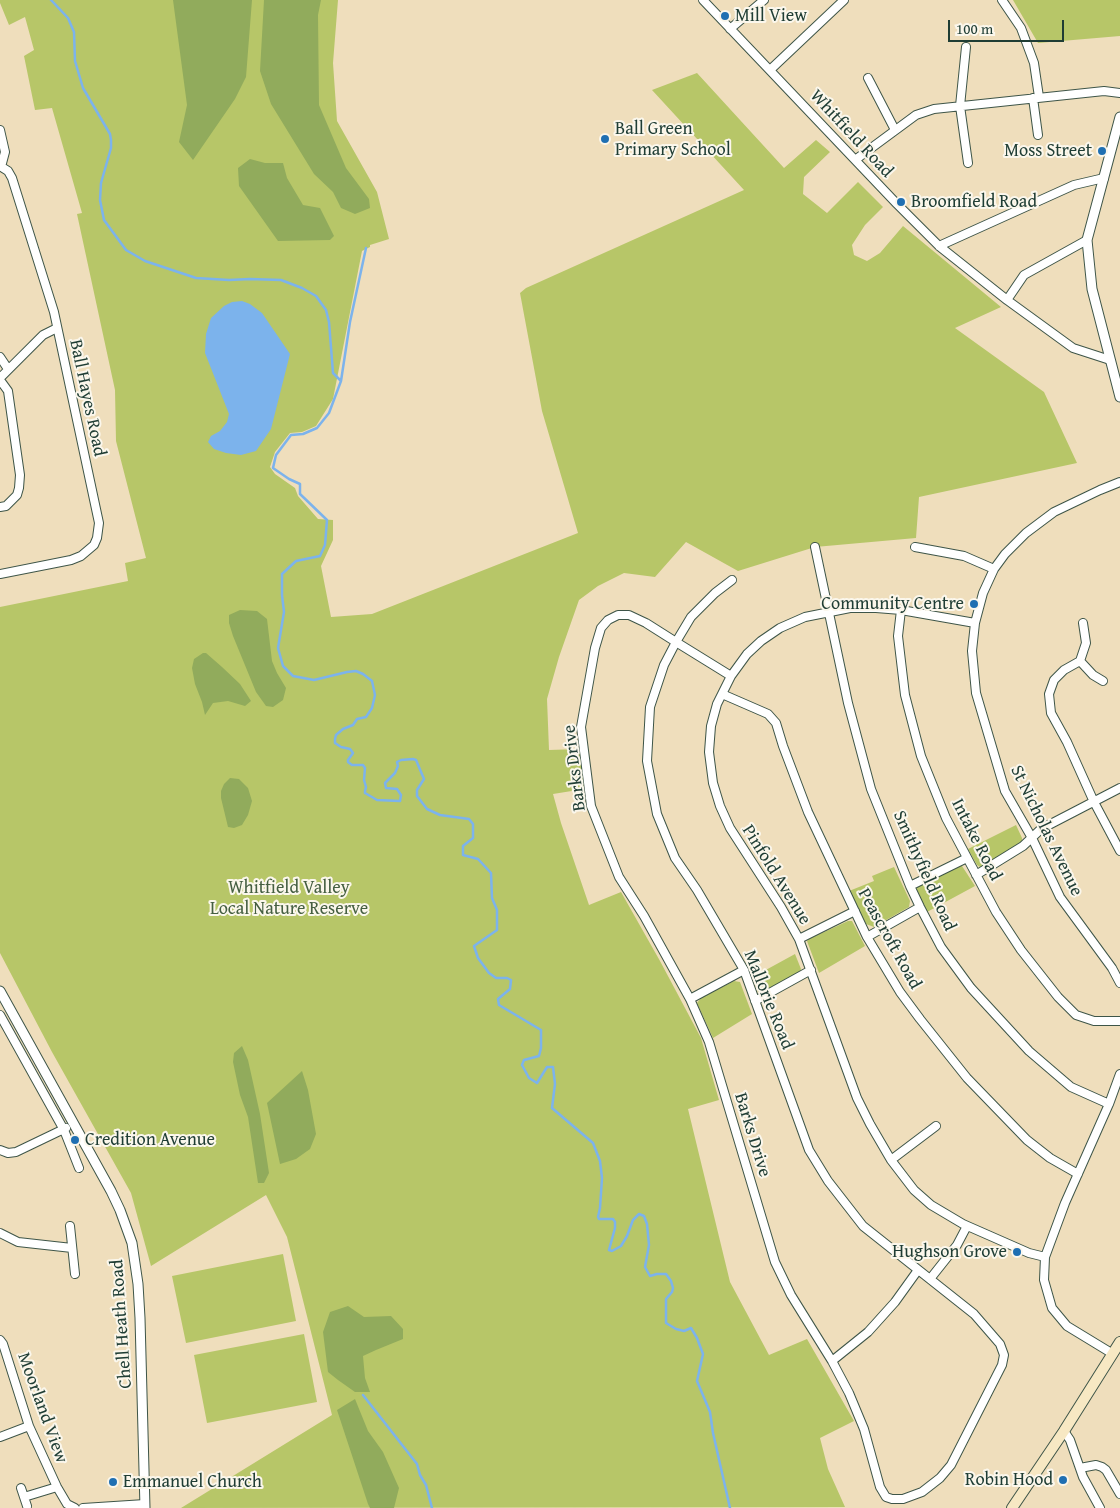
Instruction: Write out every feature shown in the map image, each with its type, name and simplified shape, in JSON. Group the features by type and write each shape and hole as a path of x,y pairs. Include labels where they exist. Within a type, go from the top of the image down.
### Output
{"main road":[{"path":"1012,1508 1120,1342"}],"street":[{"name":"Whitfield Road","path":"703,0 939,246 1007,300 1073,348 1110,360"},
{"path":"730,28 764,0"},
{"path":"770,70 844,0"},
{"path":"1002,0 1021,28 1034,63 1038,135"},
{"path":"966,47 960,106 968,162"},
{"path":"868,78 895,130"},
{"path":"855,160 916,115 934,109 1104,91 1120,93"},
{"path":"1120,117 1087,240 1092,289 1120,397"},
{"path":"0,130 5,152 1,166"},
{"name":"Ball Hayes Road","path":"0,574 70,560 81,556 94,545 99,523 54,312 12,178 8,170 1,166"},
{"path":"939,246 1074,185 1104,178"},
{"path":"1007,300 1024,275 1087,240"},
{"path":"0,507 6,506 17,495 20,488 20,475 8,391 0,379 43,335 57,328"},
{"path":"0,357 8,369"},
{"name":"St Nicholas Avenue","path":"1120,482 1054,512 1026,533 1005,554 994,569 983,593 975,623 972,652 976,693 1005,790 1032,838 1060,897 1112,968 1120,983"},
{"name":"Smithyfield Road","path":"814,547 848,703 871,789 920,907 942,947 971,988 1029,1051 1071,1087 1109,1104"},
{"path":"914,548 964,556 994,569"},
{"name":"Mallorie Road","path":"732,580 715,593 691,617 664,665 650,707 647,761 657,814 675,858 697,890 744,970 809,1150 828,1181 863,1226 930,1279"},
{"name":"Pinfold Avenue","path":"975,623 901,610 850,608 805,617 780,628 746,654 731,676 717,704 709,752 712,783 730,828 781,907 798,939 857,1098 891,1160 914,1190 931,1206 966,1226 1029,1253 1044,1257"},
{"name":"Intake Road","path":"901,610 898,636 905,695 921,756 946,818 976,875 996,912 1021,950 1064,1003 1076,1015 1094,1021 1120,1021"},
{"name":"Barks Drive","path":"731,676 629,615 618,615 608,620 601,628 595,648 582,727 591,806 619,877 644,916 690,999 709,1042 775,1262 791,1295 849,1392 864,1429 880,1487 886,1497 892,1499 903,1499 922,1492 940,1478 950,1465 1002,1364 1004,1355 1000,1344 974,1314 930,1279"},
{"path":"1083,623 1086,643 1080,661 1064,670 1054,680 1049,694 1051,713 1120,851"},
{"path":"1080,661 1094,675 1103,680"},
{"name":"Peascroft Road","path":"722,694 768,714 776,724 808,812 867,937 900,992 920,1019 967,1078 1028,1140 1050,1158 1078,1174"},
{"path":"976,875 1023,846 1041,829 1120,788"},
{"path":"910,886 967,858"},
{"path":"867,937 920,907"},
{"path":"798,939 855,911"},
{"path":"690,999 744,970"},
{"path":"755,1001 811,970"},
{"name":"Chell Heath Road","path":"0,991 111,1191 132,1242 138,1284 140,1318 145,1506"},
{"path":"0,1015 64,1130 79,1168"},
{"path":"1113,1354 1067,1326 1052,1308 1044,1280 1044,1257 1120,1074"},
{"path":"0,1150 8,1153 16,1152 64,1130 74,1122"},
{"path":"891,1160 936,1126"},
{"path":"70,1226 75,1274"},
{"path":"930,1279 957,1245 966,1226"},
{"path":"0,1233 18,1242 72,1248"},
{"path":"832,1361 868,1332 895,1302 918,1270"},
{"name":"Moorland View","path":"0,1340 3,1344 29,1426 56,1487 67,1504 75,1508"},
{"path":"0,1437 29,1426"},
{"path":"1064,1430 1070,1440 1089,1489 1100,1508"},
{"path":"1080,1468 1096,1465 1104,1468 1120,1494"},
{"name":"Moorland View","path":"24,1497 56,1487"},
{"path":"21,1488 27,1506"},
{"path":"83,1508 145,1506"}],"green space":[{"name":"Whitfield Valley Local Nature Reserve","path":"0,0 338,0 333,63 337,121 377,192 389,239 370,245 370,247 362,251 333,399 316,426 302,432 290,433 275,452 270,467 275,474 295,488 298,496 318,519 333,520 333,540 321,566 331,617 372,614 578,533 542,411 520,293 526,288 744,190 652,90 697,73 784,168 816,140 830,152 804,177 803,194 827,213 858,182 883,207 865,225 852,245 854,255 867,261 880,253 903,226 1001,307 955,328 1044,392 1077,463 919,497 916,538 815,547 738,571 686,542 655,577 624,573 598,586 579,600 547,699 549,750 580,749 584,789 553,794 589,905 621,892 701,1038 719,1100 688,1109 730,1282 769,1355 807,1339 854,1421 820,1438 828,1469 845,1507 181,1508 332,1415 287,1237 266,1195 151,1266 131,1193 52,1052 0,953 0,607 128,581 125,563 146,558 116,441 115,390 77,214 82,213 52,108 35,110 24,56 34,50 25,17 9,25"},
{"path":"173,0 252,0 246,77 235,99 193,160 179,142 187,105"},
{"path":"264,0 321,0 318,15 319,105 346,168 369,199 370,208 355,214 341,208 333,192 314,174 271,104 260,71"},
{"path":"1013,0 1120,0 1120,36 1038,43"},
{"path":"250,159 265,163 283,163 287,178 303,205 320,208 334,236 330,240 278,241 239,186 238,168"},
{"path":"240,610 257,611 267,619 272,661 286,688 283,700 273,707 266,706 256,692 233,636 229,615"},
{"path":"206,653 240,684 251,701 245,706 228,701 213,703 205,715 192,668 194,659"},
{"path":"230,778 239,779 248,788 252,801 248,815 242,825 234,828 228,827 221,798 224,784"},
{"path":"1016,825 1022,838 1022,843 987,864 980,867 977,865 968,849"},
{"path":"962,866 975,886 927,912 916,891 917,887"},
{"path":"894,867 910,901 909,907 874,927 866,924 849,891 874,881 872,876"},
{"path":"848,921 852,921 865,946 819,973 807,941"},
{"path":"795,954 801,969 800,972 765,992 758,992 753,977"},
{"path":"734,981 740,982 752,1014 713,1038 697,1003 701,998"},
{"path":"242,1046 248,1060 260,1114 269,1173 264,1183 258,1183 248,1117 240,1095 233,1062 234,1053"},
{"path":"302,1071 308,1090 316,1134 310,1149 296,1159 280,1164 267,1103"},
{"path":"283,1254 296,1321 186,1343 172,1276"},
{"path":"348,1306 364,1317 391,1316 403,1329 403,1339 363,1356 365,1378 370,1392 355,1392 328,1372 323,1332 330,1312"},
{"path":"304,1334 317,1402 207,1423 194,1355"},
{"path":"355,1399 368,1431 383,1452 399,1488 394,1508 370,1508 368,1504 337,1410"}],"water":[{"path":"242,301 250,304 262,313 290,354 271,429 256,451 241,455 214,449 208,442 211,436 220,431 227,422 229,414 205,353 206,334 211,318 224,306 232,302"}],"waterway":[{"path":"51,0 68,18 74,32 75,61 83,88 110,134 111,148 101,183 100,200 104,220 126,250 145,261 196,278 281,280 316,296 326,310 329,322 333,373 341,381 329,413 317,428 303,434 291,435 276,455 273,468 300,484 300,494 327,520 325,545 320,556 296,561 282,574 284,612 278,648 283,666 293,676 314,680 356,671 372,681 375,695 372,708 366,717 357,719 353,725 343,729 336,735 335,739 335,743 350,749 353,753 348,762 352,765 363,765 365,768 365,793 377,800 400,801 401,795 397,789 386,788 385,783 395,773 398,766 397,762 413,759 416,760 424,779 417,790 417,796 427,809 440,815 469,819 473,824 473,838 463,846 463,855 478,859 491,873 492,898 497,910 497,930 474,946 478,958 489,973 496,978 511,980 510,989 498,999 499,1005 541,1030 539,1056 524,1060 522,1065 529,1078 537,1083 547,1067 553,1067 555,1084 552,1108 593,1143 600,1161 602,1178 598,1217 599,1219 613,1219 615,1222 609,1250 612,1251 621,1246 633,1220 639,1214 644,1216 647,1224 649,1245 645,1267 650,1276 666,1274 673,1288 666,1299 666,1323 684,1331 691,1328 703,1354 697,1381 710,1412 730,1508"},
{"path":"341,381 350,322 366,248"},
{"path":"363,1395 417,1464 420,1475 426,1485 432,1508"}],"place":[{"name":"Mill View","path":"725,16"},
{"name":"Ball Green Primary School","path":"605,139"},
{"name":"Moss Street","path":"1102,151"},
{"name":"Broomfield Road","path":"901,202"},
{"name":"Community Centre","path":"974,604"},
{"name":"Credition Avenue","path":"75,1140"},
{"name":"Hughson Grove","path":"1017,1252"},
{"name":"Robin Hood","path":"1063,1480"},
{"name":"Emmanuel Church","path":"113,1482"}]}
